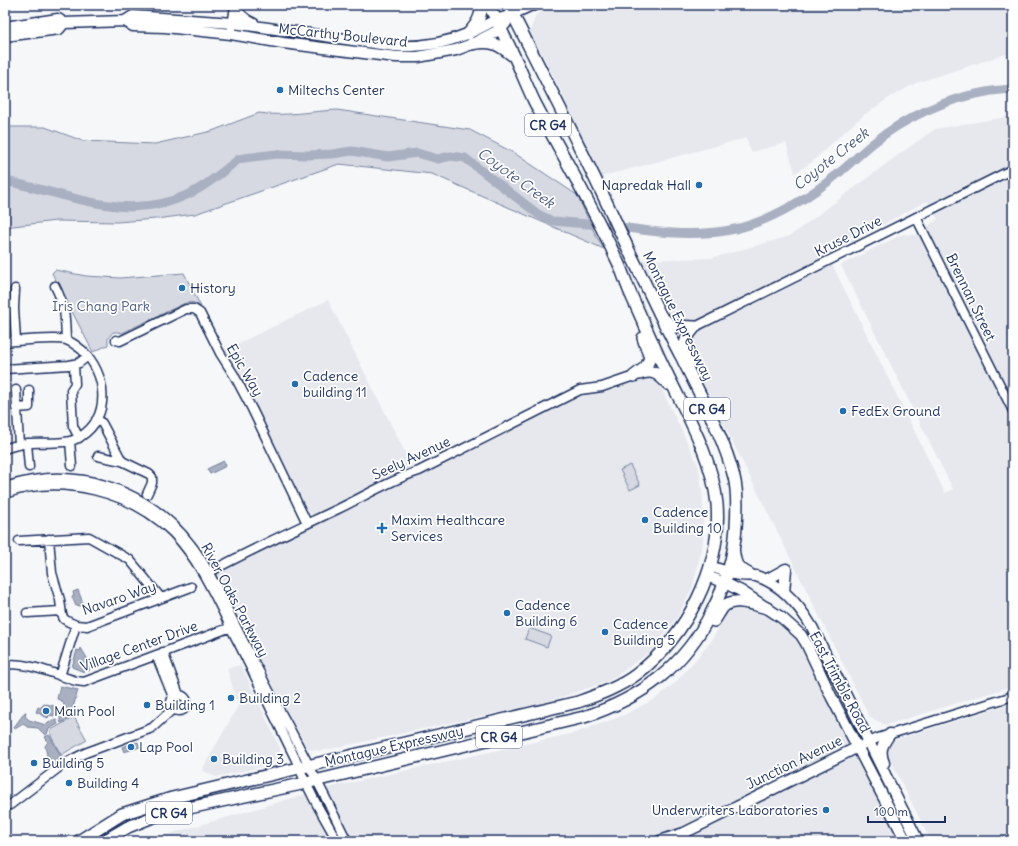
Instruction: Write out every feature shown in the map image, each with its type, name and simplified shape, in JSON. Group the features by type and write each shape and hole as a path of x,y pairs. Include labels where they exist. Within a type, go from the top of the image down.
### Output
{"highway":[{"path":"481,5 481,16 470,39 495,43 504,48 515,58"},
{"name":"Montague Expressway","path":"79,841 122,814 172,798 578,702 595,696 620,685 636,675 672,640 692,608 709,571 717,532 718,519 713,481 699,440 674,390 631,296 614,253 535,102 489,5"},
{"name":"Montague Expressway","path":"104,841 128,827 160,815 584,718 628,700 644,690 670,669 695,641 704,628 725,583 734,551 737,515 735,480 725,447 703,400 659,315 600,189 508,5"},
{"path":"522,5 534,5"},
{"path":"631,296 635,317 650,358 646,367 634,376"},
{"path":"659,315 672,326 695,327"},
{"path":"695,327 687,336 685,349 698,375 703,400"},
{"path":"634,376 644,372 655,372 659,374 674,390"},
{"path":"695,641 708,634 724,606 730,603 746,603 767,608"}],"main road":[{"path":"235,5 241,16 261,27"},
{"name":"McCarthy Boulevard","path":"5,27 58,20 64,23 125,21 133,16 232,23 397,46 431,44 452,40 470,39"},
{"name":"McCarthy Boulevard","path":"125,21 133,26 165,27 231,34 283,43 396,57 418,57 456,50 470,39 513,16"},
{"name":"McCarthy Boulevard","path":"5,36 58,29 64,23"},
{"name":"East Trimble Road","path":"734,551 735,562 739,568 754,576 766,580 784,592 798,605 812,627 918,841"},
{"path":"766,580 786,568 784,592"},
{"name":"East Trimble Road","path":"709,571 729,572 739,575 754,576"},
{"name":"East Trimble Road","path":"709,571 725,583 741,591 767,608 794,628 806,643 831,696 906,841"},
{"path":"890,734 885,740 881,754 896,797"},
{"name":"Junction Avenue","path":"660,841 684,833 858,747"}],"street":[{"path":"231,34 235,5"},
{"path":"513,16 534,5"},
{"name":"Kruse Drive","path":"695,327 1013,169"},
{"name":"Brennan Street","path":"916,217 1013,411"},
{"path":"55,286 65,312 66,340"},
{"path":"15,289 14,308 16,341"},
{"name":"Epic Way","path":"116,340 120,341 186,309 194,309 200,313 220,353 234,375 252,409 307,523"},
{"path":"5,342 66,340 77,346 88,356 98,371 103,394 100,414 90,430 79,438 70,441 23,444 5,449"},
{"path":"5,369 74,365 88,356"},
{"path":"74,365 75,384 71,390 74,426 79,438"},
{"name":"Seely Avenue","path":"206,574 402,476 419,471 580,390 602,387 634,376"},
{"path":"16,390 16,408 28,467"},
{"path":"16,408 30,408 29,390"},
{"path":"96,420 102,423 122,462"},
{"path":"70,441 72,466"},
{"path":"98,456 122,462 149,474 152,477 152,483 147,494"},
{"name":"River Oaks Parkway","path":"6,489 64,486 92,490 125,500 148,514 172,532 206,574 246,653 251,656 276,704 304,767"},
{"path":"20,541 89,537 130,560 161,598"},
{"name":"Navaro Way","path":"50,539 52,573 58,591 64,619 76,625 87,626 191,587"},
{"path":"27,613 62,610"},
{"path":"60,676 76,625"},
{"name":"River Oaks Parkway","path":"233,626 253,672 304,767"},
{"name":"Village Center Drive","path":"5,665 11,664 32,668 76,682 84,682 233,626"},
{"path":"159,654 176,696"},
{"path":"253,672 258,677 270,699 276,704"},
{"path":"173,709 171,703 176,696"},
{"path":"173,709 180,711 186,708 187,701 184,697 176,696"},
{"name":"Junction Avenue","path":"858,747 890,734 1013,696"},
{"path":"5,805 10,805 65,763 85,753 152,728 173,709"},
{"path":"304,767 338,841"},
{"path":"311,781 347,841"}],"shaded area":[{"path":"556,5 1013,5 1013,65 1009,65 1006,54 916,83 889,98 864,115 812,162 795,173 786,143 751,152 746,138 600,177 558,85 530,31 536,15"},
{"path":"1013,116 1013,686 886,725 870,718 642,260 712,258 790,236 935,129","holes":["927,201 938,219 916,235 903,234 841,265 953,489 945,493 827,254"]},
{"path":"328,300 412,466 313,515 308,512 237,371 223,351"},
{"path":"655,375 699,467 703,499 703,543 693,586 677,618 650,652 609,681 547,702 321,751 308,749 213,576 397,484 576,398 590,393 610,391 643,377"},
{"path":"744,604 784,625 805,649 899,841 151,841 156,838 327,788 575,733 622,716 655,699 675,683 710,643 730,608"},
{"path":"241,665 280,748 280,753 278,758 270,765 216,777 202,770 238,706 227,668"},
{"path":"1013,703 1013,841 931,841 882,744"}],"green space":[{"path":"337,110 470,130 514,153 577,195 596,236 604,249 432,174 339,164 195,214 117,222 56,221 5,227 5,127 45,127 83,141 155,144 212,131 259,113 288,114"},
{"name":"Iris Chang Park","path":"55,270 86,276 120,278 184,273 201,307 192,302 186,303 122,333 113,332 108,338 108,345 93,352 52,273"},
{"path":"630,465 640,485 630,490 620,470"},
{"path":"529,628 551,636 547,647 525,639"},
{"path":"74,717 87,740 61,755 51,736 51,730"}],"water":[{"path":"224,461 226,466 210,474 207,469"},
{"path":"78,590 83,605 76,606 72,597 74,596 73,592"},
{"path":"81,648 91,665 89,671 85,670 84,672 72,667 77,650 80,651"},
{"path":"60,686 78,690 70,718 61,723 60,716 64,704 62,701 57,699"},
{"name":"Main Pool","path":"44,704 54,706 54,716 49,715 48,718 36,712 38,707 40,708"},
{"path":"25,712 25,716 29,720 46,725 49,721 52,722 52,720 56,720 58,724 49,729 45,735 38,728 28,727 23,724 15,729 14,727"},
{"path":"49,735 62,758 54,764 51,764 52,766 50,767 46,761 47,755 45,746 48,742 45,737"},
{"name":"Lap Pool","path":"138,742 140,747 124,752 122,747"}],"waterway":[{"name":"Coyote Creek","path":"5,181 97,203 120,206 143,206 166,203 196,191 209,183 239,159 244,158 277,154 308,155 352,151 388,157 417,153 438,159 451,156 465,158 538,214 552,221 667,233 708,233 735,229 777,214 817,190 844,169 872,144 911,118 955,99 993,91 1013,89"}],"place":[{"name":"Miltechs Center","path":"280,90"},
{"name":"Napredak Hall","path":"699,185"},
{"name":"History","path":"182,288"},
{"name":"Cadence building 11","path":"295,384"},
{"name":"FedEx Ground","path":"843,411"},
{"name":"Cadence Building 10","path":"645,520"},
{"name":"Maxim Healthcare Services","path":"382,528"},
{"name":"Cadence Building 6","path":"507,613"},
{"name":"Cadence Building 5","path":"605,632"},
{"name":"Building 2","path":"231,698"},
{"name":"Building 1","path":"147,705"},
{"name":"Main Pool","path":"46,711"},
{"name":"Lap Pool","path":"131,747"},
{"name":"Building 3","path":"214,759"},
{"name":"Building 5","path":"34,763"},
{"name":"Building 4","path":"69,783"},
{"name":"Underwriters Laboratories","path":"826,810"}]}
